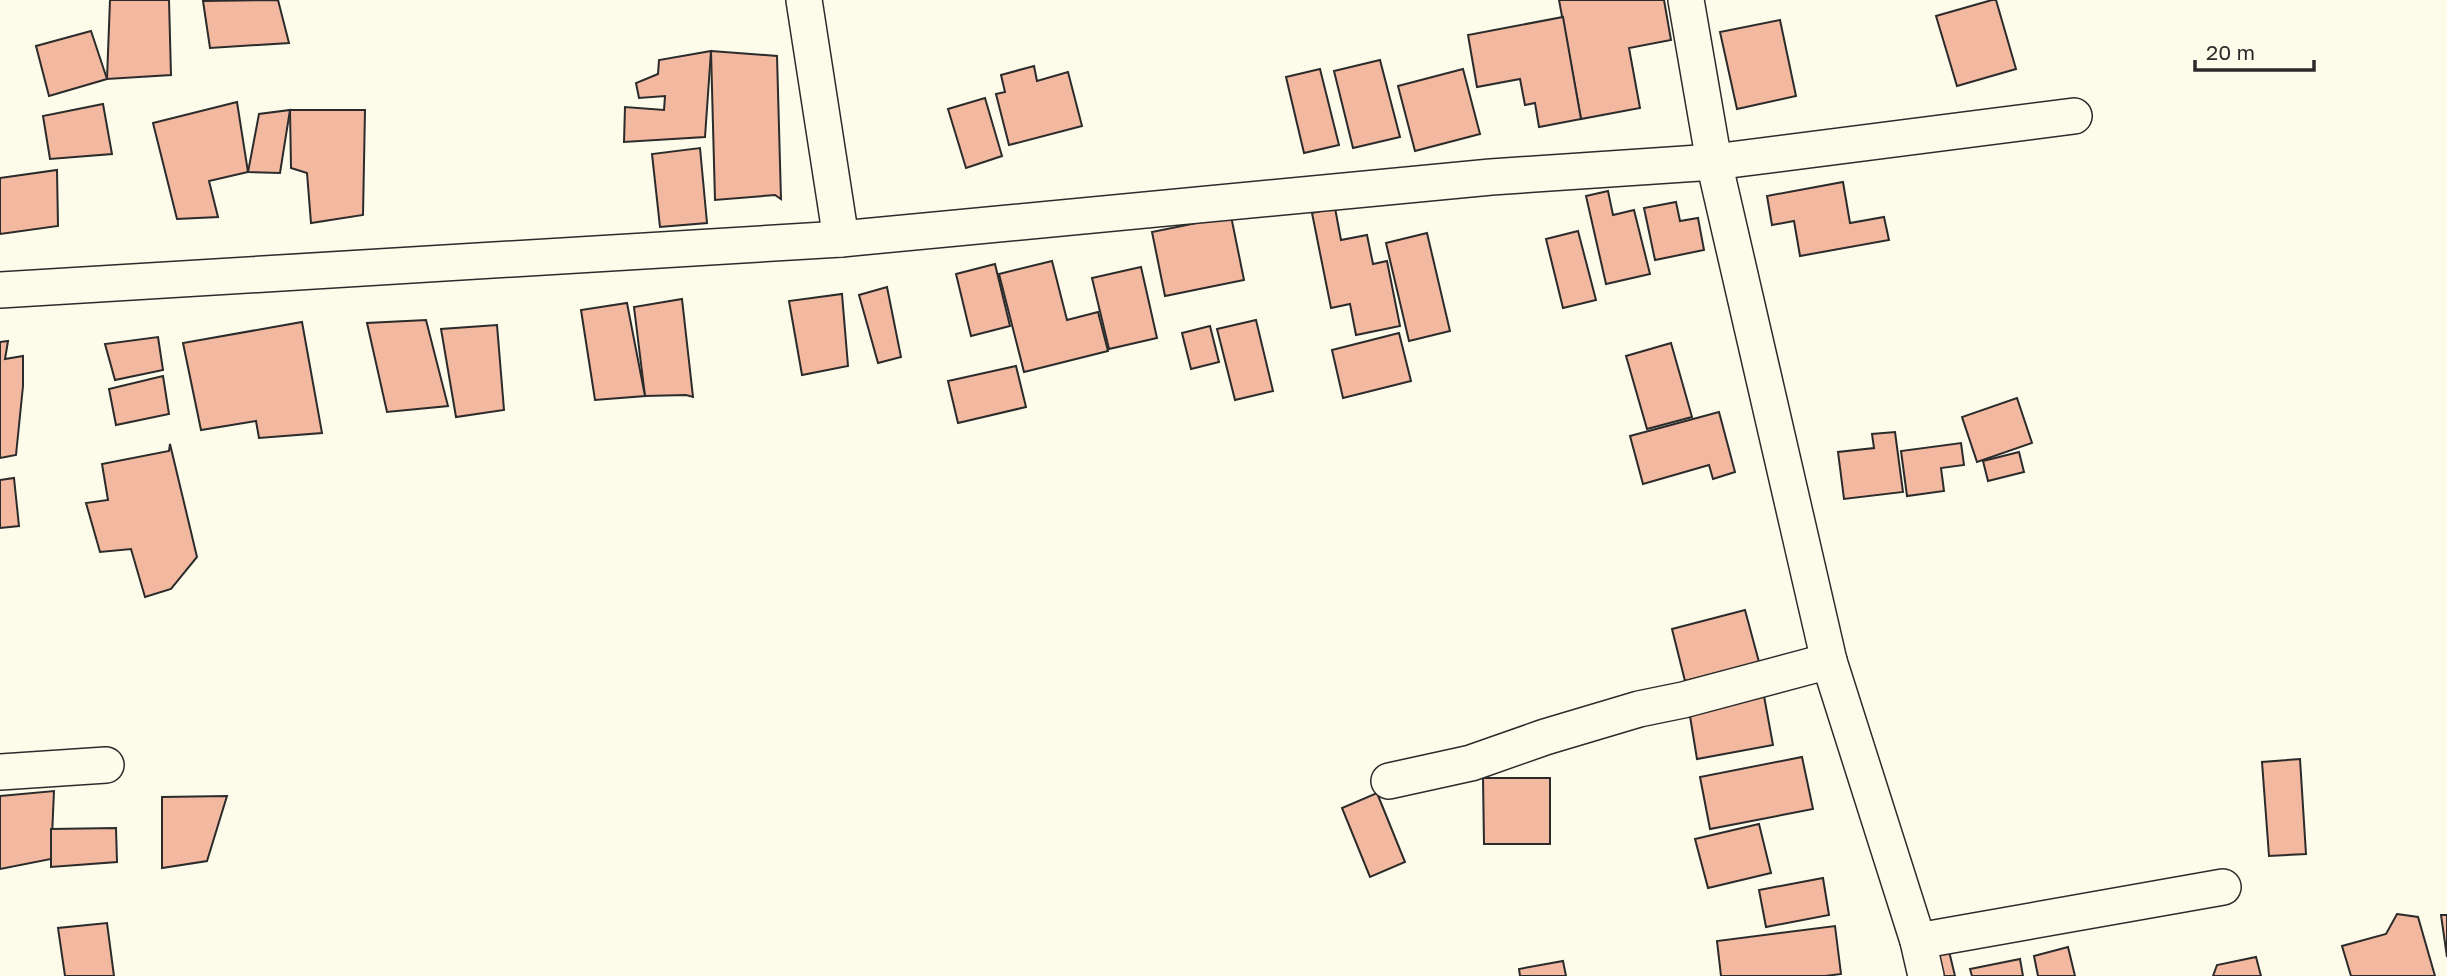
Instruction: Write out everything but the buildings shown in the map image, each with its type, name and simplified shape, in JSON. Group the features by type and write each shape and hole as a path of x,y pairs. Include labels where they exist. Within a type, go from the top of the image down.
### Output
{"street":[{"path":"804,0 841,239"},
{"path":"1686,0 1714,162 1829,660 1918,941 1926,976"},
{"path":"0,290 841,239 1490,177 1714,162 2074,116"},
{"path":"1389,781 1471,763 1545,737 1639,709 1683,700 1829,660"},
{"path":"0,772 106,765"},
{"path":"1918,941 2223,887"}]}
